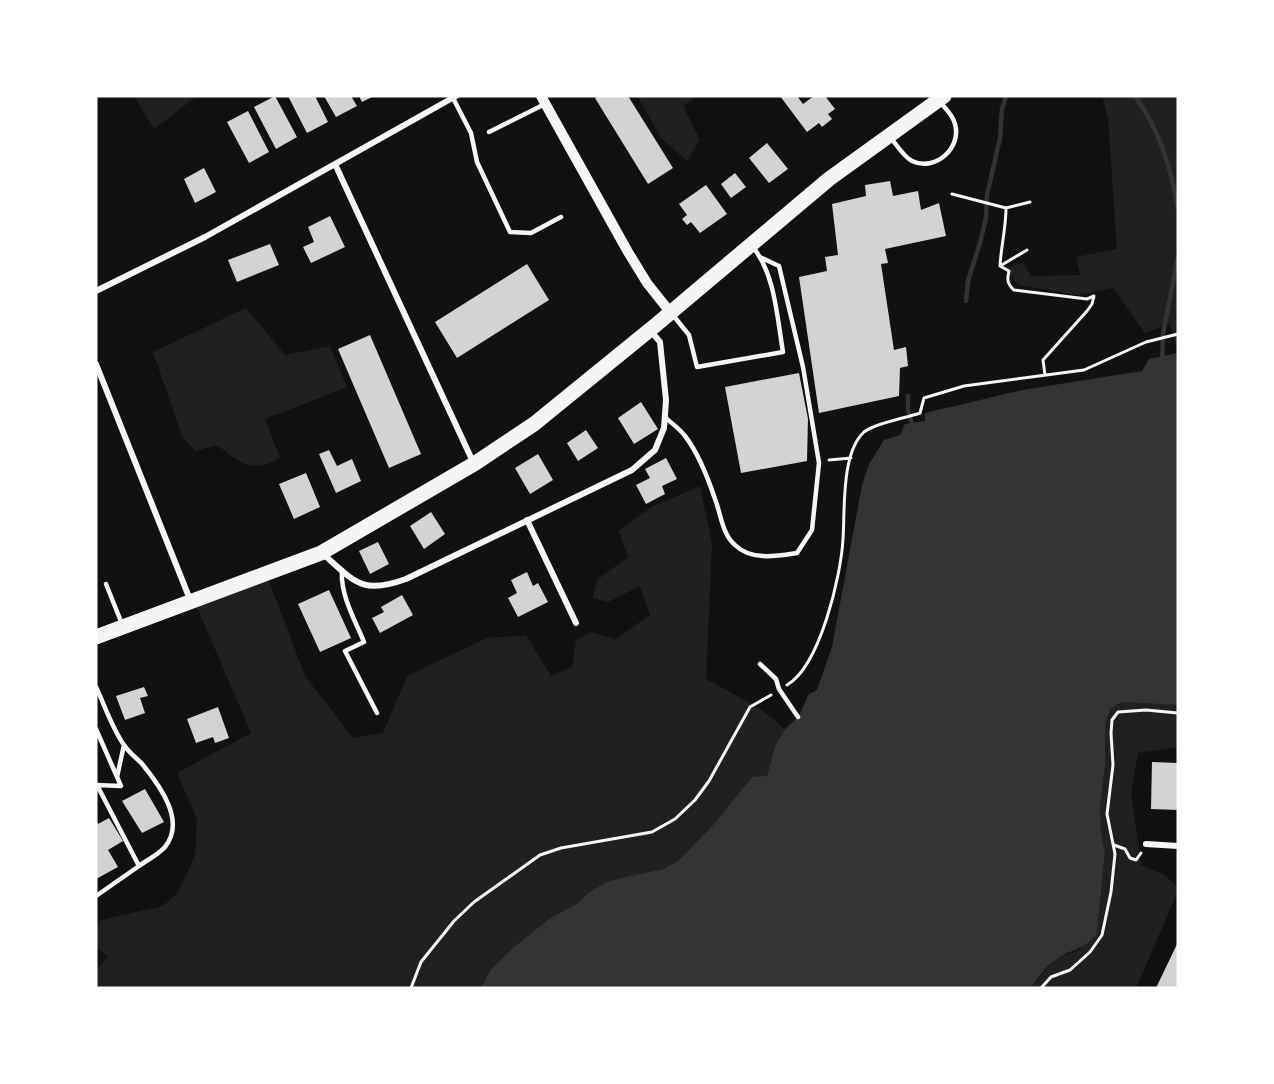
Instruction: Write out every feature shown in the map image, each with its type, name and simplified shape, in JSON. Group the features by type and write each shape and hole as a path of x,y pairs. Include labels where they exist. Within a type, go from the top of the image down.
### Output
{"main road":[{"path":"96,637 321,553 474,464 534,424 829,179 941,98"}],"street":[{"path":"96,291 205,237 455,97"},
{"path":"543,100 628,252 647,283 670,312"},
{"path":"335,164 474,464"},
{"path":"321,553 356,582 372,587 390,585 632,470 655,450 664,428 666,400 660,342 649,330"},
{"path":"96,364 191,602"},
{"path":"526,520 576,622"},
{"path":"1146,844 1178,846"}],"lane":[{"path":"455,97 471,133 477,162 510,232 531,233 561,217"},
{"path":"888,135 909,160 925,164 940,160 950,151 957,138 953,117 941,98"},
{"path":"489,132 543,100"},
{"path":"665,417 685,436 703,468 725,531 734,545 750,553 769,557 797,553 813,530 819,463 803,367 779,266 762,258 750,244"},
{"path":"670,312 689,335 697,366 783,351 774,300 762,258"},
{"path":"342,570 344,594 364,642 345,651 377,713"},
{"path":"106,584 123,627"},
{"path":"760,664 776,680 779,689 798,717"},
{"path":"96,687 124,745 150,775 167,801 172,816 171,836 167,845 96,896"},
{"path":"96,729 121,786 97,784"},
{"path":"117,777 124,745"},
{"path":"97,784 138,866"}],"path":[{"path":"952,194 1006,208 1030,202"},
{"path":"1000,266 1006,208"},
{"path":"1000,266 1027,250"},
{"path":"1000,266 1009,271 1007,278 1009,286 1014,290 1087,299 1094,296 1087,311 1044,360 1045,375"},
{"path":"411,988 422,962 454,921 474,902 540,855 561,848 652,832 675,819 695,800 709,782 750,707 801,674 815,650 836,586 851,458 862,434 868,429 920,413 924,398 964,386 1084,370 1146,342 1178,334"},
{"path":"819,463 851,458"},
{"path":"1041,988 1051,977 1070,970 1098,943 1102,934 1111,892 1114,845 1107,814 1113,765 1112,720 1118,712 1128,710 1178,714"},
{"path":"1114,845 1125,849 1130,858 1136,860 1146,844"}],"shaded area":[{"path":"134,96 197,96 154,129"},
{"path":"637,96 698,96 683,106 700,140 687,161 662,139"},
{"path":"1102,96 1178,96 1178,353 1170,324 1145,333 1113,288 1078,295 1018,285 1004,269 1023,263 1031,276 1080,275 1076,257 1117,249 1108,119"},
{"path":"246,308 285,355 330,346 347,387 265,419 280,458 270,463 253,466 240,461 217,445 195,451 182,436 153,352"},
{"path":"1178,353 1178,705 1122,702 1111,708 1105,732 1105,766 1100,807 1105,853 1097,933 1092,939 1053,962 1042,972 1031,988 481,988 491,969 514,947 549,919 578,903 588,893 608,881 663,869 678,861 714,824 752,777 767,776 775,746 785,729 798,717 809,694 817,690 832,647 862,485 869,464 884,440 900,435 905,424 925,421 925,413 1022,390 1142,371 1149,359"},
{"path":"700,486 712,544 706,679 759,708 785,729 775,746 767,776 752,778 714,824 678,861 663,869 608,881 588,893 578,903 549,919 514,947 491,969 481,988 96,988 96,970 108,957 96,947 96,925 101,920 163,906 178,892 195,856 197,819 177,773 251,733 199,612 191,602 266,573 305,676 353,738 383,733 407,676 487,638 526,635 551,676 572,667 576,640 591,632 616,639 650,615 640,586 608,602 593,598 597,580 628,557 619,531 653,506"},
{"path":"1122,702 1178,705 1178,747 1138,753 1131,793 1141,865 1165,875 1178,888 1178,891 1136,988 1031,988 1059,957 1079,950 1097,933 1105,854 1100,807 1105,766 1105,732 1111,708"}],"building":[{"path":"275,96 297,137 276,149 254,107"},
{"path":"288,96 315,96 328,122 307,133"},
{"path":"324,96 351,96 357,106 336,117"},
{"path":"359,96 374,96 362,102"},
{"path":"628,96 673,168 648,184 595,98"},
{"path":"780,96 797,96 803,104 814,96 825,96 835,109 828,114 832,119 822,127 819,123 807,132"},
{"path":"248,111 269,152 249,163 227,122"},
{"path":"767,143 788,169 769,183 749,158"},
{"path":"204,168 216,192 195,203 184,179"},
{"path":"735,173 746,187 731,198 721,184"},
{"path":"890,181 893,196 918,191 921,210 939,203 946,236 885,249 888,263 881,264 894,350 906,347 908,366 900,368 899,396 819,413 799,277 827,271 825,257 838,255 832,204 866,196 865,185"},
{"path":"706,185 727,214 700,233 691,222 687,225 682,219 687,215 679,204"},
{"path":"330,216 345,247 311,263 303,247 314,242 308,227"},
{"path":"270,244 279,265 237,282 228,260"},
{"path":"527,264 549,300 457,358 435,322"},
{"path":"370,335 421,454 389,468 338,349"},
{"path":"799,373 808,419 807,461 741,473 725,387"},
{"path":"641,402 658,429 634,444 618,418"},
{"path":"586,430 598,448 578,461 567,443"},
{"path":"329,450 337,466 352,459 361,481 336,493 319,454"},
{"path":"538,454 553,480 530,494 515,468"},
{"path":"666,458 677,479 662,486 665,494 646,504 636,485 650,478 645,469"},
{"path":"306,473 320,507 294,519 279,484"},
{"path":"431,512 445,534 424,549 410,526"},
{"path":"378,542 389,564 370,574 359,551"},
{"path":"527,572 533,586 538,583 548,602 518,617 508,598 517,593 511,580"},
{"path":"329,590 351,638 320,652 298,604"},
{"path":"402,595 413,615 380,633 372,618 384,612 381,607"},
{"path":"144,687 148,696 140,698 145,713 125,720 116,696"},
{"path":"218,707 229,738 215,743 213,737 196,743 187,719"},
{"path":"1152,762 1178,763 1178,810 1151,809"},
{"path":"145,789 164,822 142,833 122,801"},
{"path":"109,818 123,841 108,850 118,867 96,879 96,819 98,824"},
{"path":"1178,942 1178,988 1156,988"}],"waterway":[{"path":"966,301 968,281 986,218 987,195 1000,138 1002,109 1006,96"},
{"path":"1135,96 1158,136 1172,180 1178,210"},
{"path":"1162,361 1163,334 1178,257"},
{"path":"908,396 908,410 912,424"}]}
